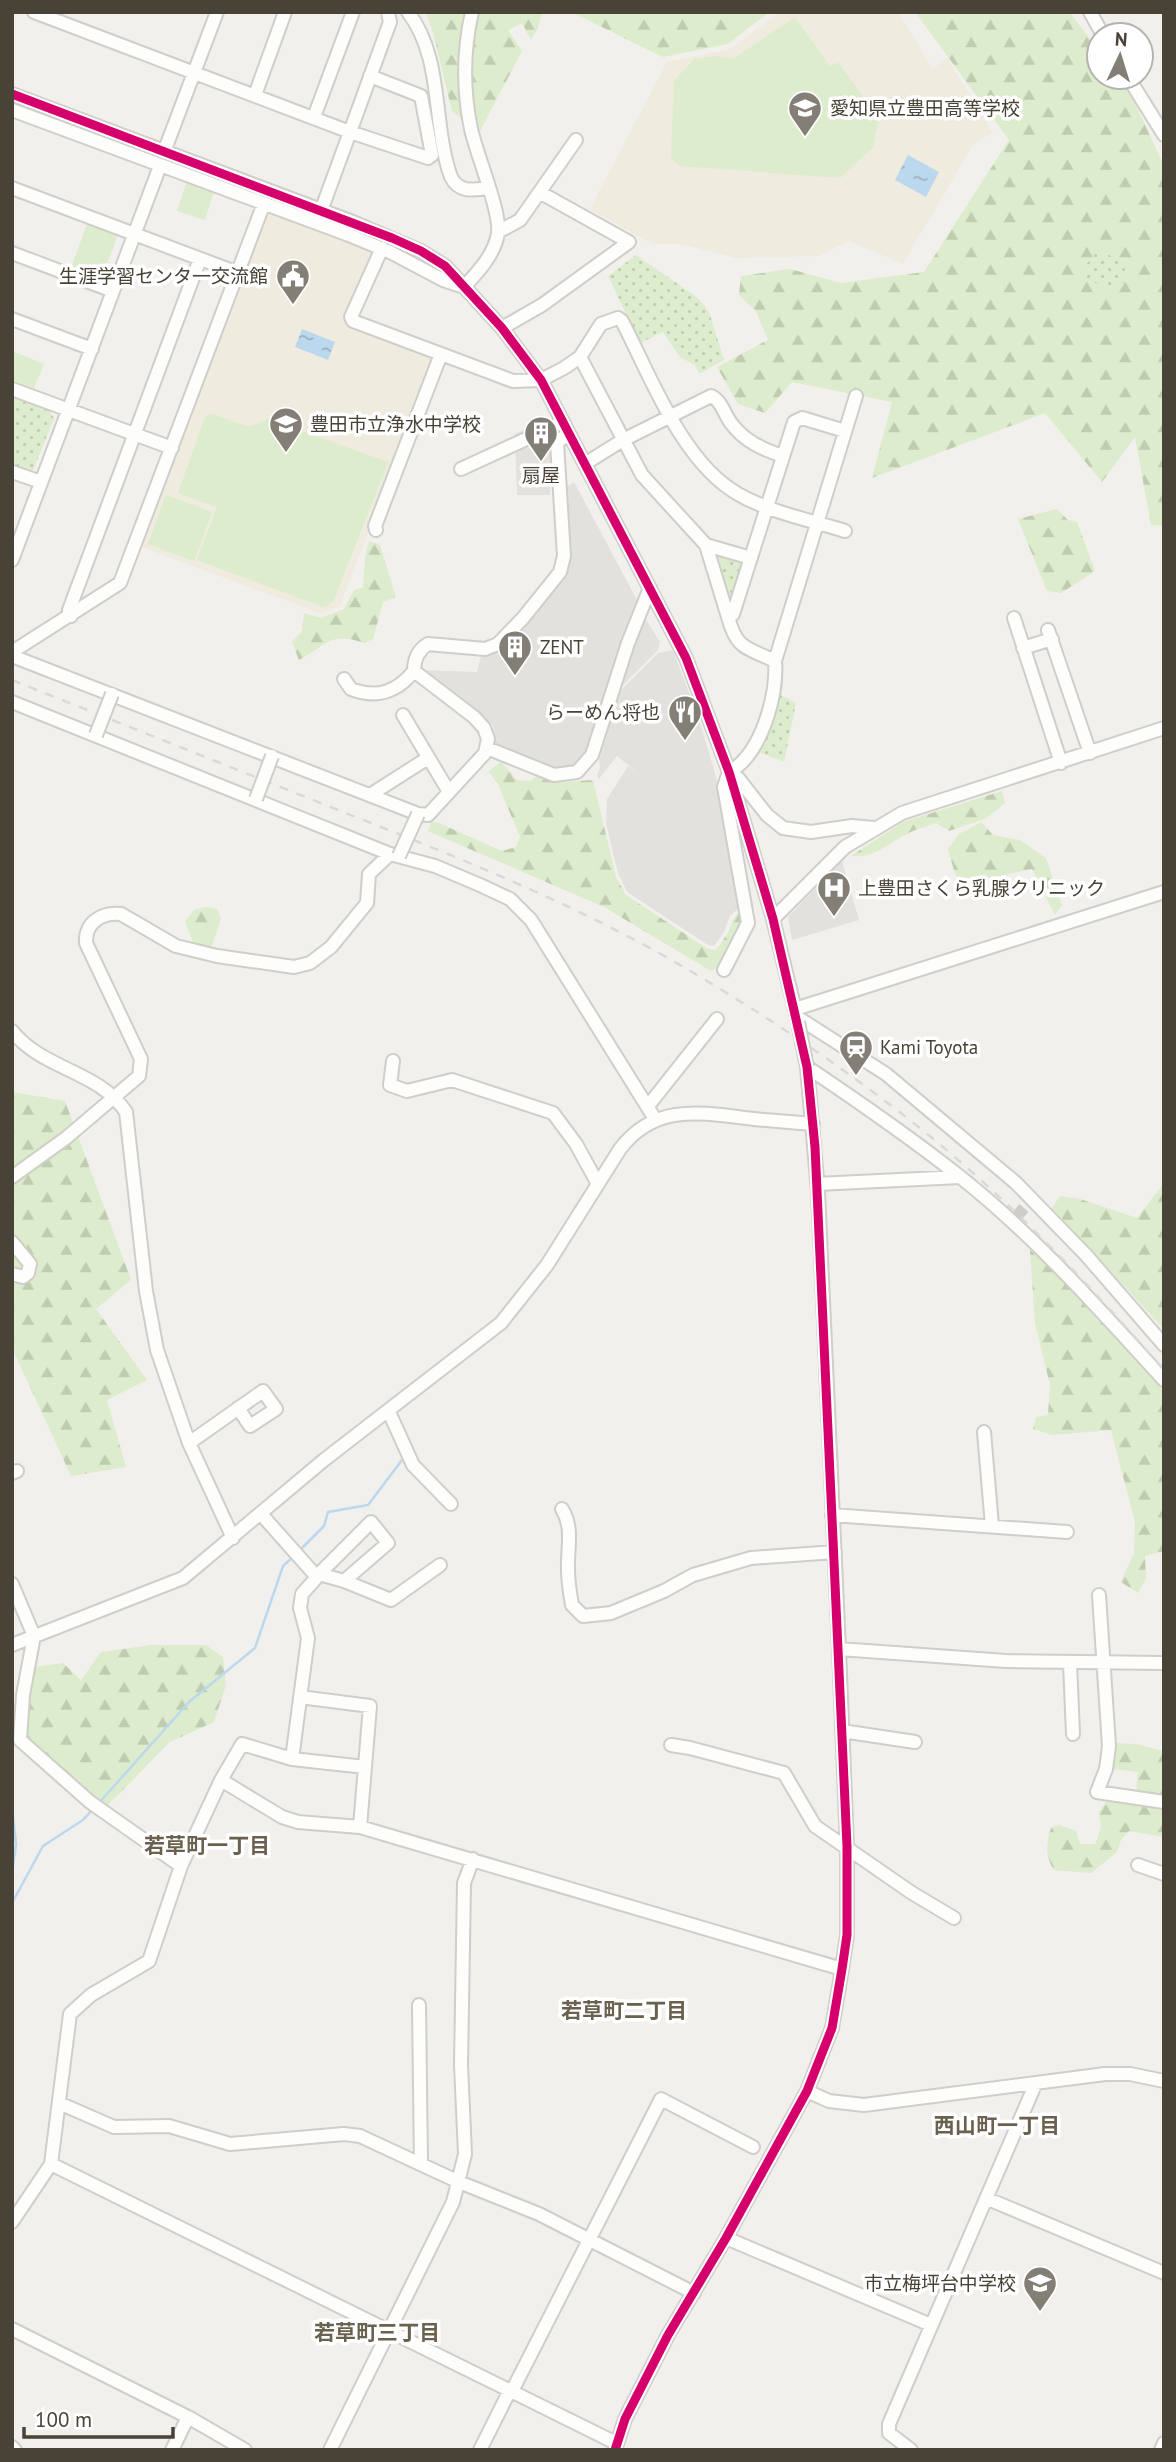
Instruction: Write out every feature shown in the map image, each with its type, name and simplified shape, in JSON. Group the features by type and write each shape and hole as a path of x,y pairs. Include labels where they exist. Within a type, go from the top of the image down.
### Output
{"street":[{"path":"34,12 350,132 428,158 432,155 421,96 370,76"},
{"path":"164,152 216,15 202,12"},
{"path":"255,95 285,12"},
{"path":"314,117 353,12"},
{"path":"321,211 390,22 388,12"},
{"path":"408,12 417,25 428,52 451,177 463,190 488,188"},
{"path":"472,12 464,62 467,100 471,130 498,232"},
{"path":"1137,91 1164,135"},
{"path":"12,94 393,238 445,266 502,328 541,380 686,658 729,772 773,919 807,1067 817,1184 846,1846 846,1935 832,2028 807,2091 647,2375 625,2419 616,2446 511,2391 51,2164"},
{"path":"12,110 382,248 443,280 464,287"},
{"path":"464,287 482,267 498,232 520,220 576,140"},
{"path":"13,554 160,166"},
{"path":"12,188 238,273"},
{"path":"502,328 542,304 629,242 541,193"},
{"path":"12,654 120,583 264,203"},
{"path":"382,248 351,317 353,321 513,381 541,380 580,356 601,324 618,318 691,451 705,468 741,496 845,531"},
{"path":"12,253 113,291"},
{"path":"71,616 69,610 200,259"},
{"path":"12,319 92,349"},
{"path":"376,530 375,526 441,354"},
{"path":"580,356 642,475 706,545 733,636 738,643 775,661"},
{"path":"12,389 172,448"},
{"path":"724,971 748,923 724,787 729,772 737,768 756,743 775,692 775,661 856,396"},
{"path":"586,463 623,440 709,397 718,400 728,420 745,438 760,448 783,456"},
{"path":"728,617 733,614 793,424 799,418 845,431"},
{"path":"461,469 566,427"},
{"path":"344,679 351,689 373,694 390,692 404,683 414,671 420,648 428,644 485,649 498,644 523,618 560,572 564,556 557,443 566,427"},
{"path":"12,472 41,482"},
{"path":"706,545 751,558"},
{"path":"487,748 554,775 577,772 592,755 628,642 650,588"},
{"path":"1014,618 1060,763"},
{"path":"1023,648 1050,634 1090,753"},
{"path":"12,654 418,814 428,815 487,748 486,732 474,717 414,671"},
{"path":"96,735 112,694"},
{"path":"12,702 395,855 435,866 510,899 531,920 655,1119"},
{"path":"403,715 449,792"},
{"path":"773,919 835,857 874,828 902,813 1164,728"},
{"path":"256,799 272,756"},
{"path":"370,795 428,758"},
{"path":"729,772 738,778 767,815 783,828 811,832 852,826 874,828"},
{"path":"12,1177 66,1138 139,1076 141,1059 90,956 86,934 90,925 100,916 121,914 176,946 217,956 294,967 310,963 367,904 369,874 395,855 418,814"},
{"path":"797,1016 1164,892"},
{"path":"797,1016 886,1074 1016,1182 1021,1211 1062,1269 1164,1380"},
{"path":"648,1105 717,1019"},
{"path":"12,1031 36,1053 115,1096 126,1111 151,1321 157,1350 189,1443 233,1538"},
{"path":"393,1061 390,1085 407,1091 452,1080 553,1114 576,1144 598,1184"},
{"path":"807,1067 961,1177 1021,1211 1086,1255 1164,1345"},
{"path":"12,1645 183,1578 324,1460 501,1323 547,1265 628,1138 655,1119 678,1113 705,1113 813,1124"},
{"path":"817,1184 961,1177"},
{"path":"12,1242 30,1264 28,1273 23,1277 12,1274"},
{"path":"189,1443 238,1408"},
{"path":"389,1412 413,1465 451,1504"},
{"path":"985,1432 992,1526"},
{"path":"562,1509 568,1518 570,1535 568,1569 572,1605 583,1616 611,1613 664,1591 693,1574 751,1558 835,1552"},
{"path":"261,1514 318,1575 344,1581 391,1600 440,1565"},
{"path":"832,1515 1067,1532"},
{"path":"292,1759 308,1638 300,1608 302,1594 371,1521 388,1544 344,1581"},
{"path":"12,1584 32,1637 16,1741 90,1802 181,1866"},
{"path":"1099,1595 1109,1746 1106,1769 1097,1791 1164,1802"},
{"path":"839,1648 1006,1661 1164,1663"},
{"path":"1070,1663 1073,1734"},
{"path":"300,1697 370,1706 360,1827"},
{"path":"842,1731 915,1742"},
{"path":"12,2222 51,2164 70,2014 91,1995 149,1961 181,1866 221,1780 242,1744 292,1759 365,1767"},
{"path":"671,1745 784,1773 815,1826 912,1893 954,1918"},
{"path":"221,1780 282,1817 298,1822 360,1827 474,1858 842,1969"},
{"path":"330,2450 453,2202 459,2182 465,2154 461,2065 464,1884 474,1858"},
{"path":"1138,1865 1164,1874"},
{"path":"419,2005 421,2164"},
{"path":"807,2091 829,2101 864,2105 1105,2074 1129,2074 1164,2081"},
{"path":"911,2450 888,2433 889,2424 1035,2085"},
{"path":"480,2450 661,2099 753,2147"},
{"path":"59,2103 114,2127 169,2126 230,2144 344,2134 360,2136 459,2182 539,2214 694,2292"},
{"path":"988,2199 1164,2273"},
{"path":"726,2238 931,2325"},
{"path":"12,2329 188,2417 245,2450"},
{"path":"172,2450 188,2417"},
{"path":"1161,2450 1164,2443"}],"shaded area":[{"name":"愛知県立豊田高等学校","path":"781,12 898,12 933,69 947,58 993,133 974,143 903,264 849,241 819,256 736,258 681,244 652,244 590,209 667,62 730,49"},
{"name":"豊田市立浄水中学校","path":"270,211 371,249 373,257 347,317 348,324 431,353 434,361 340,606 322,614 139,546 263,214"},
{"path":"536,424 550,449 550,495 517,495 515,434"},
{"path":"574,482 638,602 591,747 575,769 564,772 496,745 493,725 421,670 477,672 481,656 516,637 566,570 571,554 562,490"},
{"path":"643,615 660,642 658,650 620,688"},
{"path":"673,650 699,719 717,780 741,906 730,916 724,932 714,946 708,945 627,892 618,873 606,824 607,799 628,766 639,774 617,756 599,779 597,775 620,691 658,653"},
{"path":"842,861 859,920 792,940 788,917"}],"green space":[{"path":"426,12 542,12 538,28 531,40 522,23 508,30 522,51 480,131 452,111"},
{"path":"571,12 769,12 728,44 663,57"},
{"path":"915,12 1069,12 1085,32 1085,91 1129,91 1164,166 1164,526 1151,525 1135,437 1102,482 1045,413 872,478 892,402 792,382 765,413 738,404 717,367 768,340 756,311 739,295 741,276 790,269 841,283 924,272 1009,140"},
{"path":"795,17 830,66 838,62 879,118 873,147 840,178 680,166 671,159 674,81 694,59 715,56 733,59"},
{"path":"186,183 214,192 205,220 177,211"},
{"path":"88,221 119,232 101,280 71,268"},
{"path":"1099,250 1126,264 1129,279 1116,287 1085,281 1083,268"},
{"path":"636,255 698,298 709,312 724,360 699,374 695,365 680,357 663,332 640,343 608,276"},
{"path":"12,351 44,364 34,388 12,380"},
{"path":"12,397 49,411 54,418 32,473 12,466"},
{"path":"210,413 249,427 268,419 388,462 333,602 323,607 197,560 217,507 178,493 205,417"},
{"path":"166,495 212,512 194,561 148,544"},
{"path":"1057,509 1068,520 1077,522 1095,571 1061,593 1047,591 1018,519"},
{"path":"369,541 380,545 396,597 383,602 373,639 364,643 336,639 299,660 292,642 302,631 304,613 321,618 344,609 354,590 363,588"},
{"path":"711,552 745,562 729,603"},
{"path":"779,694 796,703 784,762 756,751"},
{"path":"501,762 517,780 530,781 540,774 566,782 593,780 616,877 626,895 708,949 716,950 738,913 744,916 743,925 723,965 711,971 604,907 428,831 431,822 439,823 502,851 516,847 520,837 498,784 488,771"},
{"path":"1002,791 1005,803 985,819 949,831 936,823 907,834 872,853 851,856 903,822"},
{"path":"981,822 993,835 1020,840 1046,858 1062,905 1055,915 1032,869 964,883 955,874 948,849 959,834"},
{"path":"206,907 217,909 221,919 211,948 194,945 185,921 194,910"},
{"path":"12,1092 65,1101 131,1280 96,1309 147,1380 107,1400 126,1467 71,1476 12,1348"},
{"path":"1164,1183 1164,1329 1052,1208 1060,1196 1080,1199 1137,1218"},
{"path":"1030,1250 1062,1277 1164,1391 1164,1551 1145,1556 1146,1578 1138,1593 1121,1582 1134,1553 1135,1522 1111,1430 1052,1435 1033,1429 1036,1417 1048,1415 1050,1385 1035,1323"},
{"path":"152,1645 206,1645 223,1657 226,1685 214,1722 170,1742 107,1806 28,1747 28,1692 34,1667 63,1663 81,1680 101,1652"},
{"path":"1115,1743 1136,1744 1164,1751 1164,1798 1136,1794 1138,1772 1113,1769 1110,1763"},
{"path":"1107,1800 1164,1806 1164,1837 1129,1831 1121,1840 1117,1852 1091,1873 1054,1870 1047,1850 1051,1828 1059,1825 1076,1831 1080,1844 1095,1844 1101,1828 1099,1812"}],"water":[{"path":"908,155 939,172 926,197 895,180"},
{"path":"302,329 335,342 328,360 295,347"}],"waterway":[{"path":"299,1551 324,1526 328,1512 368,1505 402,1460"},
{"path":"99,1803 189,1702 255,1648 283,1566 294,1556"},
{"path":"12,1808 16,1844 12,1873"},
{"path":"12,1903 43,1846 83,1820 92,1810"}],"tunnel":[{"path":"1016,1217 1025,1207"}],"railway":[{"path":"12,680 481,868 616,930 702,978 835,1064 945,1149 1043,1240 1164,1370"}],"cycle path":[{"path":"12,94 392,238 445,266 502,328 541,380 686,658 729,772 773,919 807,1067 815,1147 847,1846 847,1935 832,2028 807,2091 726,2238 668,2335 625,2419 615,2450"}],"place":[{"name":"愛知県立豊田高等学校","path":"805,138"},
{"name":"生涯学習センタ一交流館","path":"293,306"},
{"name":"豊田市立浄水中学校","path":"286,454"},
{"name":"扇屋","path":"541,463"},
{"name":"ZENT","path":"515,677"},
{"name":"らーめん将也","path":"685,742"},
{"name":"上豊田さくら乳腺クリニック","path":"834,918"},
{"name":"Kami Toyota","path":"856,1077"},
{"name":"市立梅坪台中学校","path":"1040,2313"}],"district":[{"name":"若草町一丁目","path":"207,1846"},
{"name":"若草町二丁目","path":"624,2011"},
{"name":"西山町一丁目","path":"997,2126"},
{"name":"若草町三丁目","path":"377,2333"}]}
